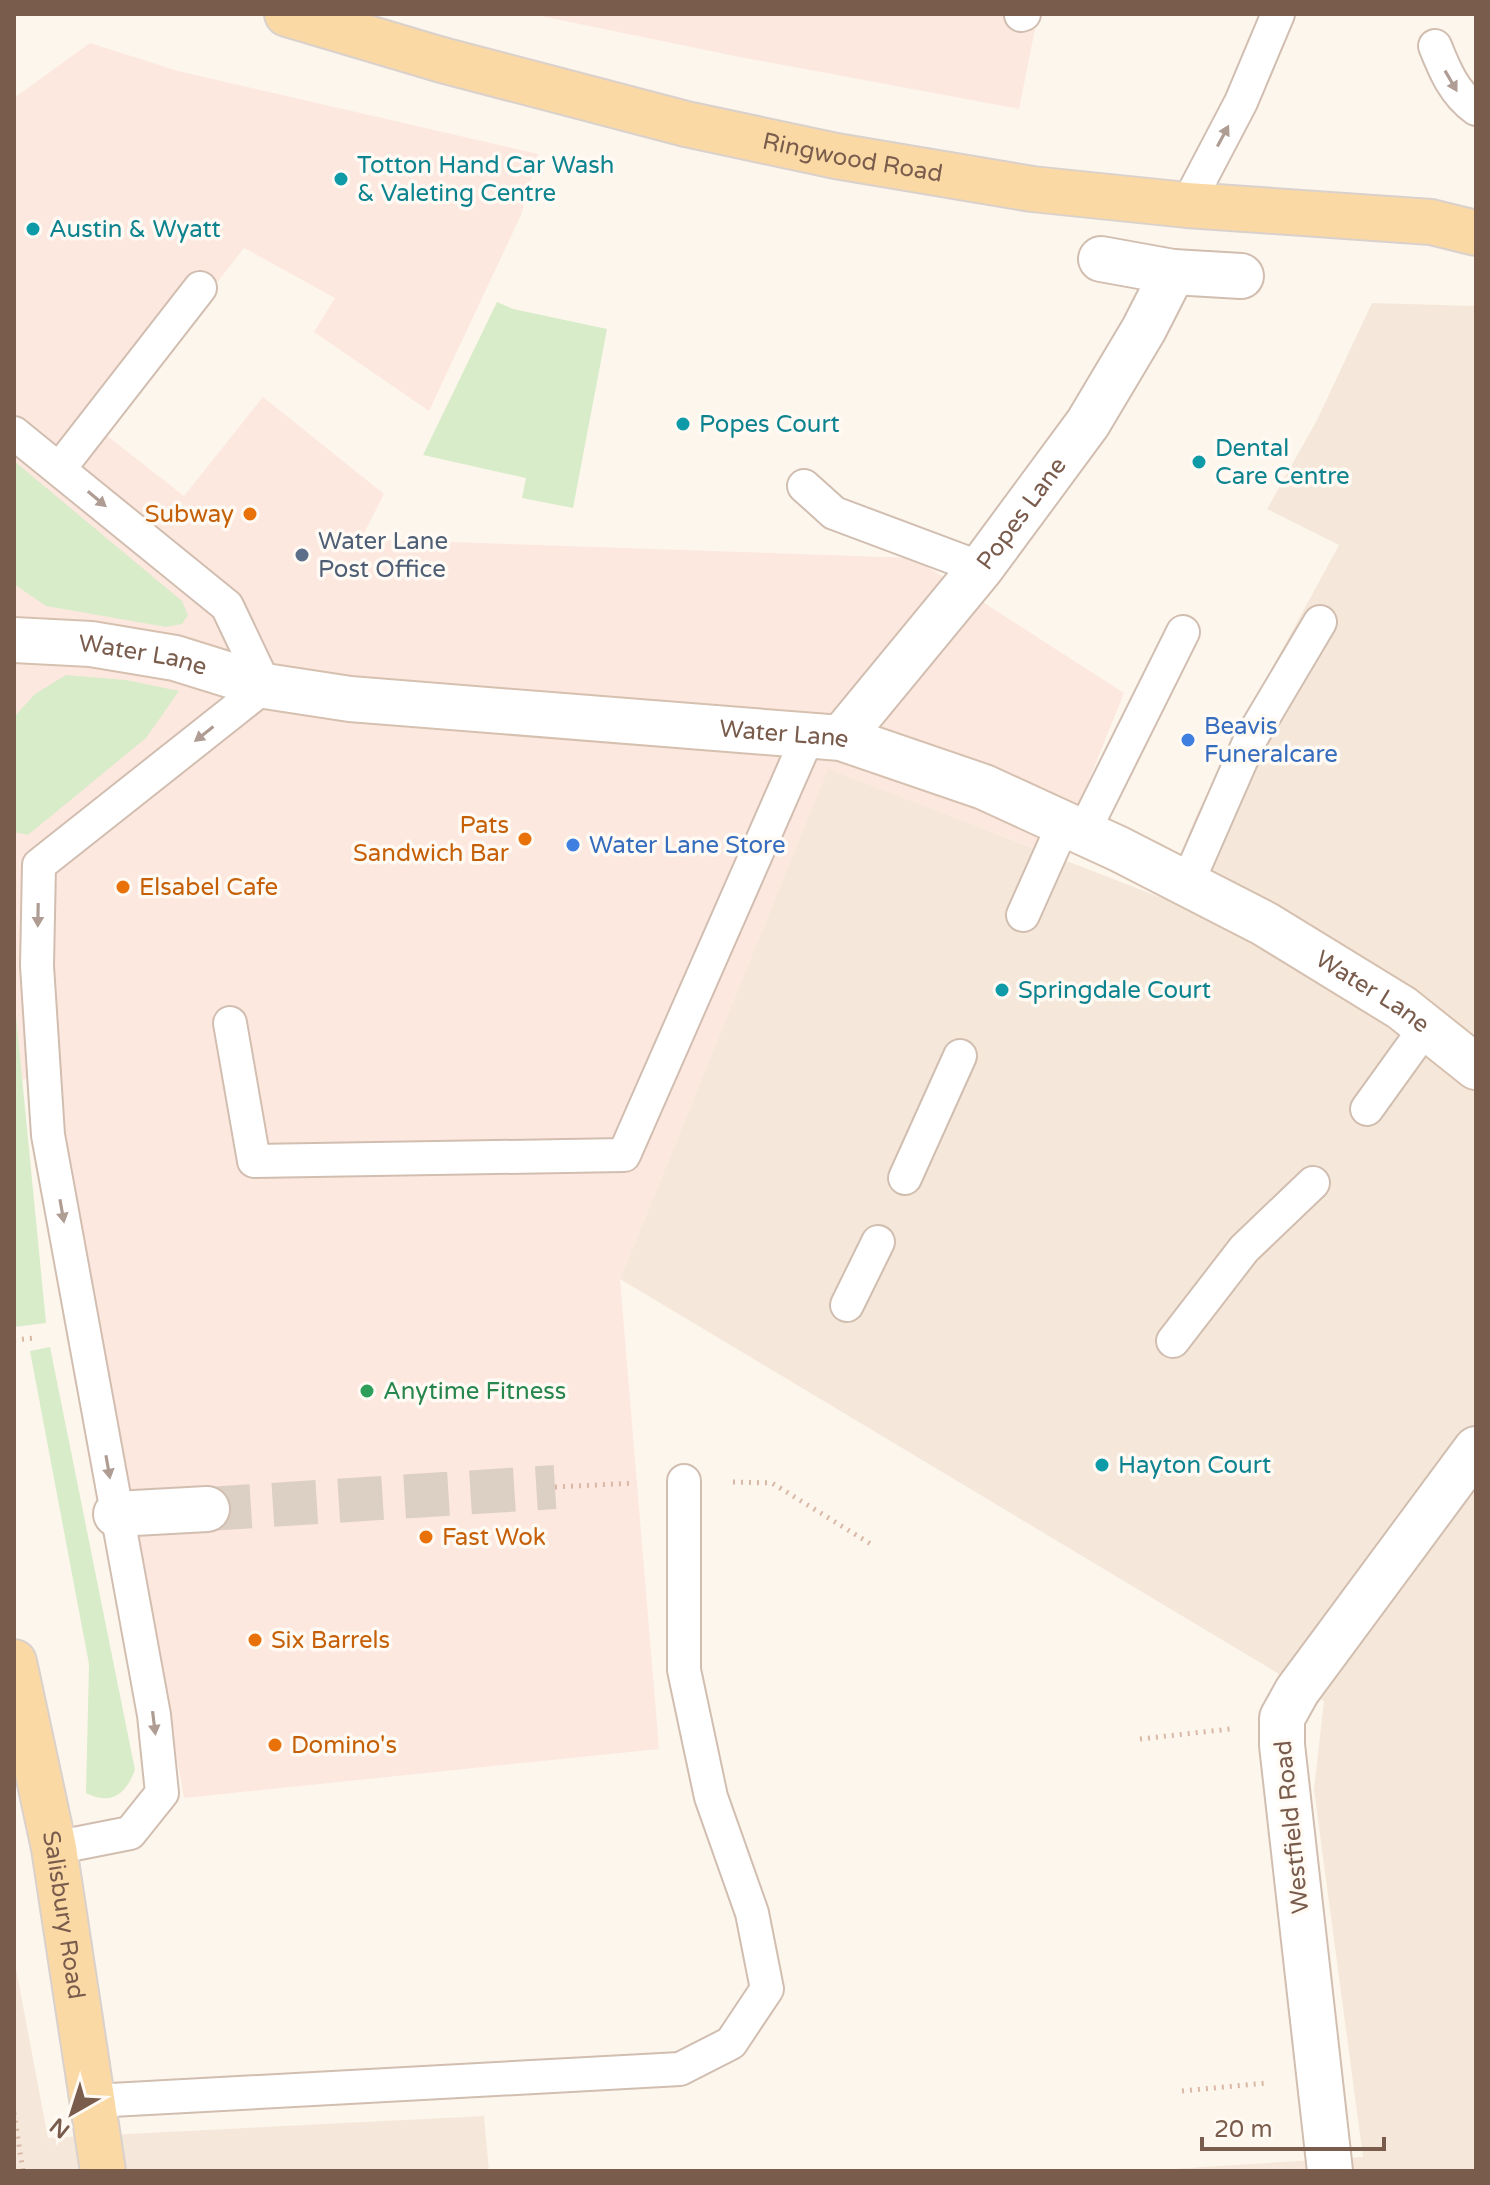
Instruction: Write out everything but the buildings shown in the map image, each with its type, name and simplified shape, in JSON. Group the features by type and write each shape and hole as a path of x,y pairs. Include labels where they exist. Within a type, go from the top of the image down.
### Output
{"main road":[{"name":"Ringwood Road","path":"287,14 442,60 686,124 836,156 1032,189 1187,205 1431,222 1476,233"},
{"name":"Ringwood Road","path":"1431,222 1476,214"},
{"name":"Salisbury Road","path":"14,1662 54,1848 103,2171"}],"street":[{"path":"1101,259 1173,272 1241,276"},
{"name":"Popes Lane","path":"825,736 981,568 1088,423 1144,329 1173,272"},
{"name":"Water Lane","path":"14,640 91,644 175,658 265,686 350,699 825,736 984,787 1187,884 1265,924 1402,1008 1476,1067"},
{"name":"Westfield Road","path":"1330,2171 1282,1745 1282,1718 1297,1691 1476,1449"},
{"path":"116,1514 207,1509"}],"lane":[{"path":"1187,205 1241,102 1278,14"},
{"path":"1435,46 1461,98 1476,109"},
{"path":"60,468 200,288"},
{"path":"14,433 227,606 265,686 39,865 37,966 48,1135 154,1715 162,1793 130,1833 54,1848"},
{"path":"804,486 834,513 981,568"},
{"path":"1187,884 1250,740 1320,622"},
{"path":"1023,915 1183,632"},
{"path":"230,1023 254,1161 624,1155 825,736"},
{"path":"1367,1109 1426,1027"},
{"path":"905,1178 960,1056"},
{"path":"1173,1341 1244,1249 1313,1183"},
{"path":"847,1305 878,1242"},
{"path":"93,2101 680,2069 731,2043 767,1989 752,1913 711,1797 684,1670 684,1481"}],"path":[{"path":"555,1487 684,1481 772,1483 874,1546"},
{"path":"1140,1739 1255,1726 1282,1718"},
{"path":"1182,2091 1319,2078"},
{"path":"14,2113 23,2171"}],"shaded area":[{"path":"531,14 1038,14 1019,109"},
{"path":"90,43 178,71 538,154 521,215 429,411 314,332 335,298 244,248 101,431 184,496 263,397 384,494 361,539 914,558 1124,693 1058,857 828,769 620,1279 659,1749 184,1798 54,1077 14,1080 14,98"},
{"path":"1372,303 1476,306 1476,2171 1139,2171 1363,2157 1314,1790 1324,1701 620,1279 828,768 1162,898 1197,814 1339,545 1267,509 1317,420"},
{"path":"14,1958 48,2138 484,2116 489,2171 14,2171"}],"green space":[{"path":"497,302 513,309 607,329 573,508 522,498 526,478 423,455"},
{"path":"14,461 182,601 188,615 182,624 166,627 46,606 14,584"},
{"path":"66,675 126,680 179,691 146,738 28,835 14,832 14,717 35,694"},
{"path":"14,995 46,1323 14,1327"},
{"path":"50,1347 135,1770 127,1786 110,1798 86,1793 89,1664 30,1351"}],"tunnel":[{"path":"207,1509 555,1487"}],"place":[{"name":"Totton Hand Car Wash & Valeting Centre","path":"341,179"},
{"name":"Austin & Wyatt","path":"33,229"},
{"name":"Popes Court","path":"683,424"},
{"name":"Dental Care Centre","path":"1199,462"},
{"name":"Subway","path":"250,514"},
{"name":"Water Lane Post Office","path":"302,555"},
{"name":"Beavis Funeralcare","path":"1188,740"},
{"name":"Pats Sandwich Bar","path":"525,839"},
{"name":"Water Lane Store","path":"573,845"},
{"name":"Elsabel Cafe","path":"123,887"},
{"name":"Springdale Court","path":"1002,990"},
{"name":"Anytime Fitness","path":"367,1391"},
{"name":"Hayton Court","path":"1102,1465"},
{"name":"Fast Wok","path":"426,1537"},
{"name":"Six Barrels","path":"255,1640"},
{"name":"Domino's","path":"275,1745"}]}
